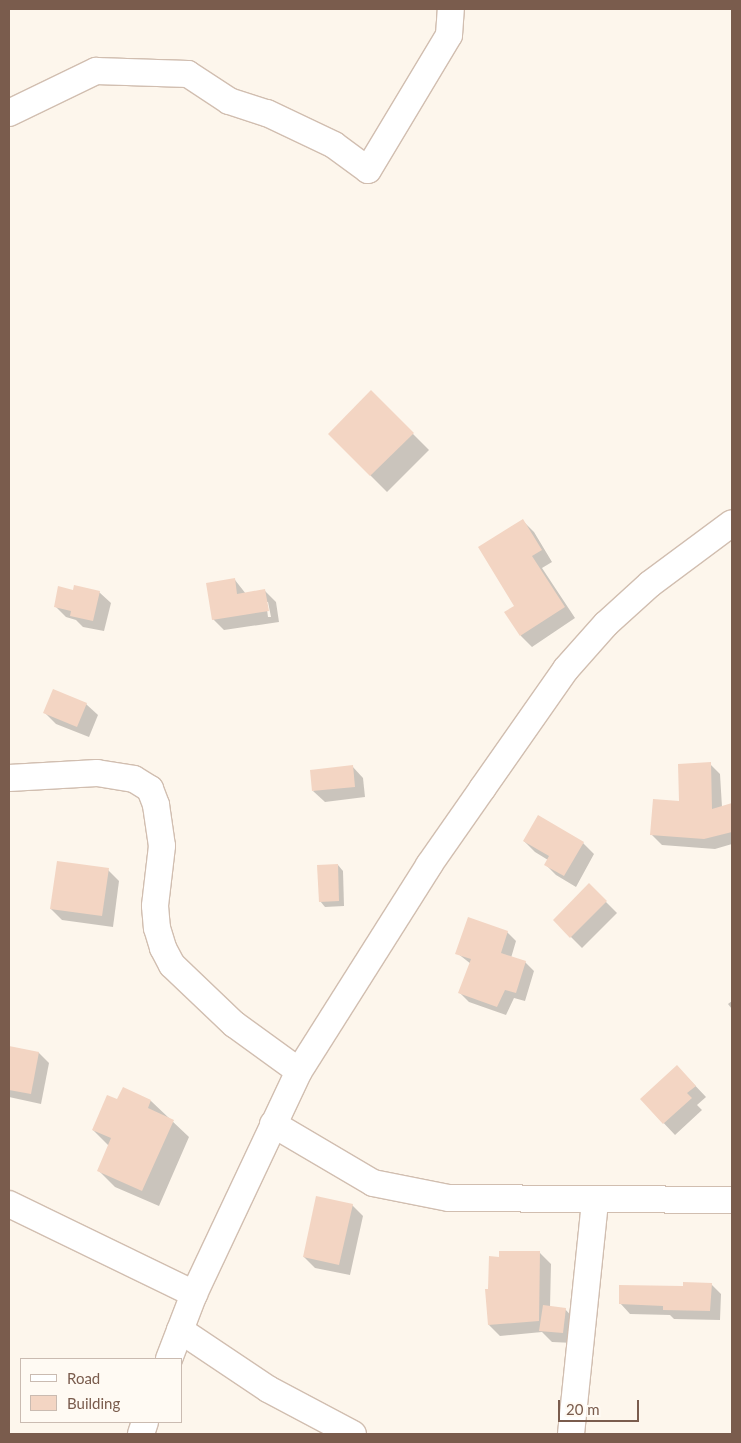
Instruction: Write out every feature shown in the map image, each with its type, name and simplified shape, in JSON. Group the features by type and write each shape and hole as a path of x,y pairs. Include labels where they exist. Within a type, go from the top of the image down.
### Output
{"street":[{"path":"9,113 96,71 188,74 229,101 267,113 334,145 368,170 449,35 451,9"},
{"path":"169,1358 194,1294 299,1071 429,865 566,670 606,624 650,584 732,523"},
{"path":"9,778 97,772 134,779 150,789 156,805 162,846 155,906 158,928 167,957 172,965 234,1024 299,1071"},
{"path":"273,1124 373,1183 449,1198 732,1200"},
{"path":"571,1434 595,1200"},
{"path":"9,1204 194,1294"},
{"path":"180,1330 268,1389 353,1434"}],"building":[{"path":"371,390 414,433 370,476 328,434"},
{"path":"523,519 542,550 532,556 565,607 520,636 504,612 514,606 478,547"},
{"path":"235,578 237,594 265,589 269,611 212,620 206,583"},
{"path":"74,585 100,591 93,621 70,616 71,611 54,607 58,586 73,590"},
{"path":"53,689 87,703 77,727 43,713"},
{"path":"711,762 712,809 732,803 732,832 704,839 650,835 653,799 679,801 678,764"},
{"path":"353,765 355,787 312,791 310,770"},
{"path":"538,815 584,842 564,876 544,865 549,856 523,841"},
{"path":"57,861 109,868 102,916 50,909"},
{"path":"338,864 339,901 319,902 317,865"},
{"path":"589,883 607,901 570,938 553,920"},
{"path":"468,917 508,931 501,953 526,961 516,993 505,990 497,1007 458,993 471,959 455,954"},
{"path":"9,1046 39,1052 31,1094 9,1090"},
{"path":"677,1065 696,1086 687,1093 692,1098 663,1124 640,1099"},
{"path":"123,1087 151,1100 148,1108 174,1120 142,1191 97,1171 111,1138 92,1130 107,1095 117,1099"},
{"path":"316,1196 353,1204 339,1265 303,1257"},
{"path":"499,1251 540,1251 539,1321 488,1325 485,1289 488,1289 489,1256 499,1257"},
{"path":"683,1282 712,1283 710,1311 663,1310 663,1306 619,1304 619,1285 683,1286"},
{"path":"543,1305 566,1308 563,1333 539,1331"}]}
